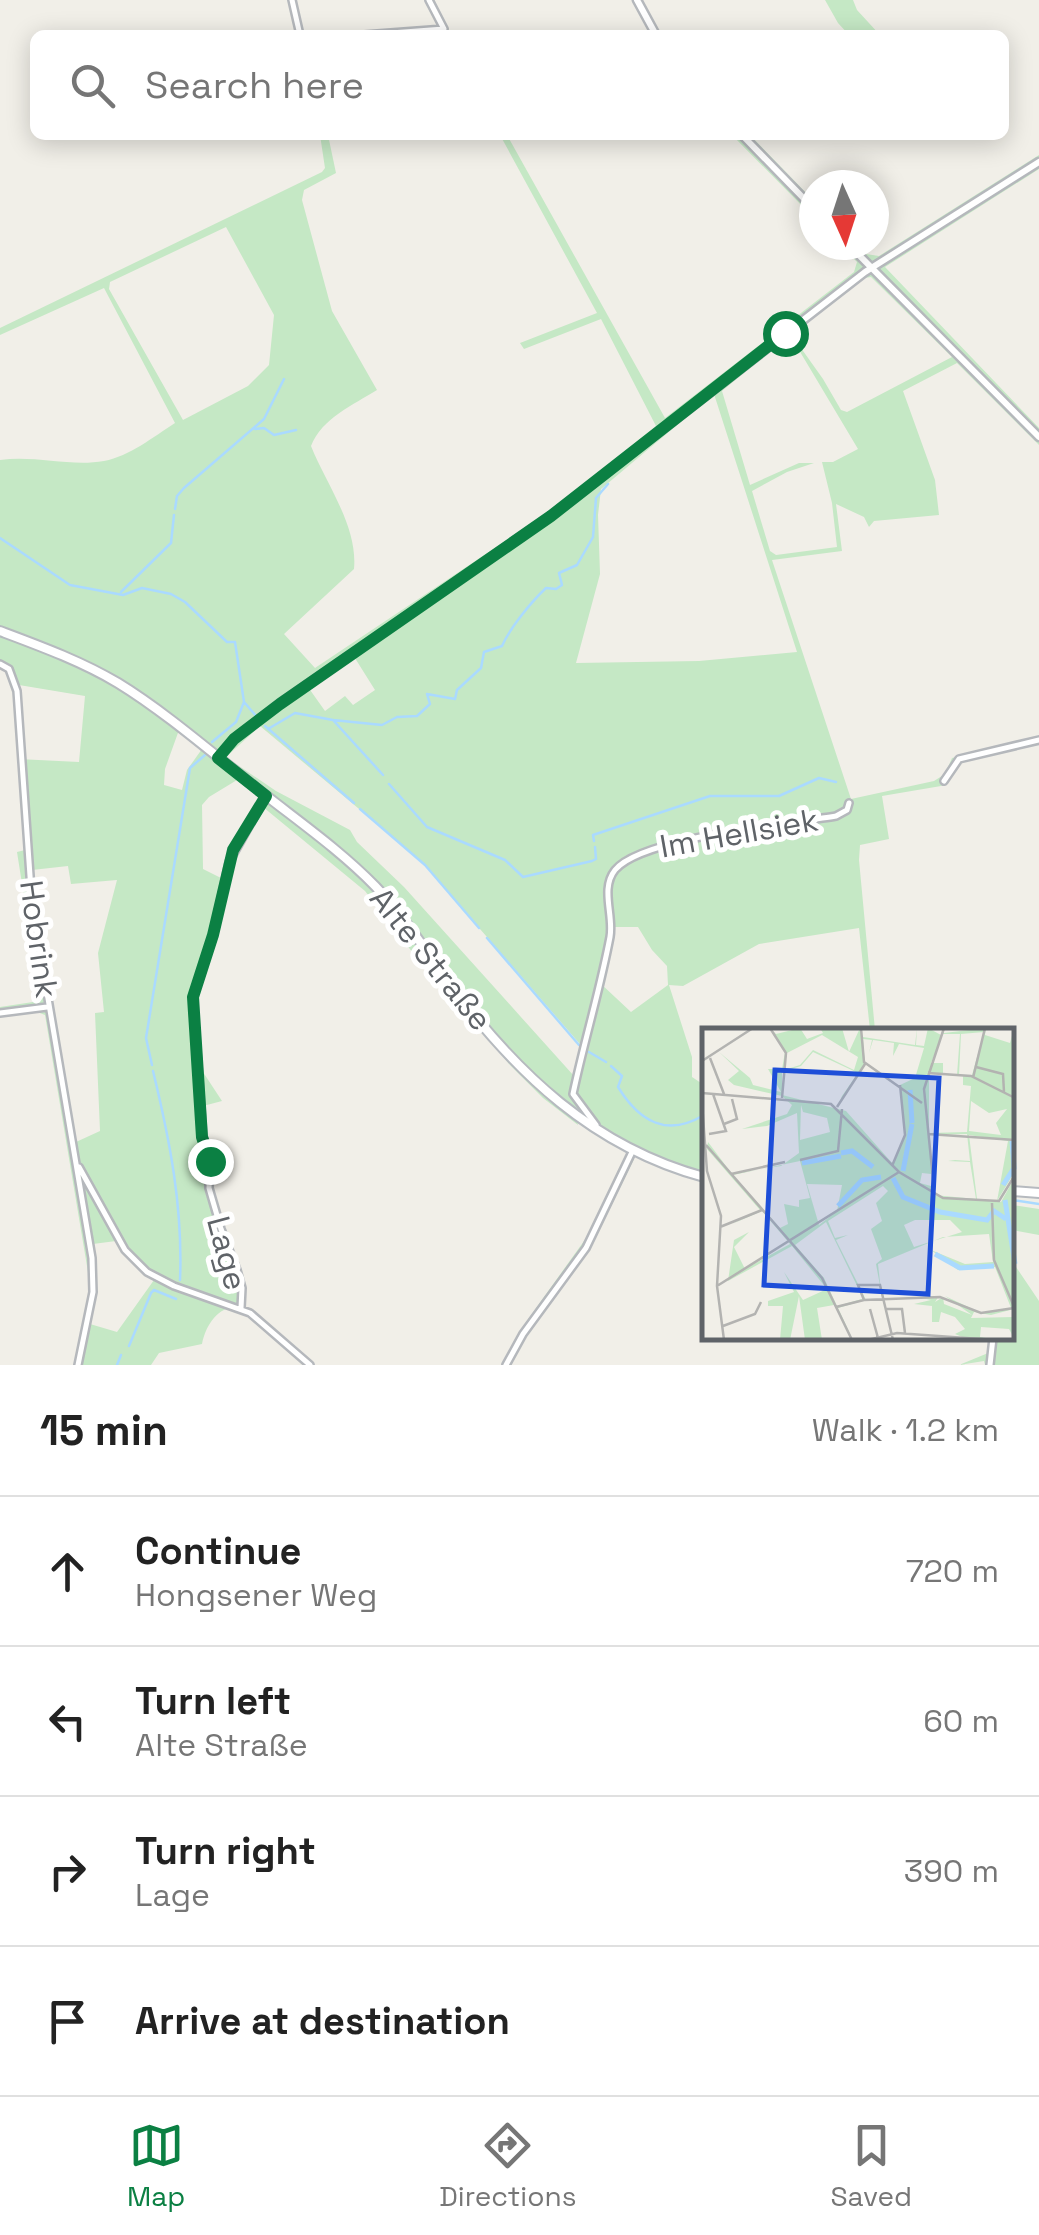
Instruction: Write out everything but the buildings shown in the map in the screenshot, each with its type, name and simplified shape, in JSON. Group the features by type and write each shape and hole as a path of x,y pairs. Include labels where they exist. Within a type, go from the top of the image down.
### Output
{"main road":[{"name":"Alte Straße","path":"0,630 77,661 122,685 218,758 372,884 405,920 469,1008 544,1091 603,1136 632,1152 702,1175"},
{"path":"1014,1190 1039,1193"}],"street":[{"path":"292,0 299,30"},
{"path":"428,0 444,29 431,30"},
{"path":"637,0 653,30"},
{"path":"747,140 799,194"},
{"path":"218,758 234,739 280,704 551,516 871,268 1039,162"},
{"path":"863,260 1039,437"},
{"name":"Hobrink","path":"0,664 9,669 17,691 32,904 92,1258 93,1292 78,1365"},
{"path":"944,781 958,759 1039,740"},
{"name":"Lage","path":"241,1308 242,1288 220,1229 210,1188 210,1161 202,1137 193,997 213,935 233,850 266,796"},
{"name":"Im Hellsiek","path":"600,973 610,934 608,885 619,866 632,856 671,844 836,816 848,810 849,803"},
{"name":"Alte Straße","path":"600,973 573,1094 603,1136"},
{"path":"0,1012 48,1006"},
{"path":"506,1365 523,1334 586,1248 632,1152"},
{"name":"Lage","path":"75,1160 125,1250 147,1272 174,1286 241,1308 310,1365"},
{"path":"990,1365 993,1340"}],"green space":[{"path":"825,0 853,0 875,30 844,30"},
{"path":"321,140 329,140 336,173 304,190 302,200 332,311 377,390 330,420 311,446 346,521 354,553 354,569 284,634 315,668 550,511 656,426 601,319 524,349 520,343 597,313 503,140 510,140 665,418 854,272 855,260 889,260 889,250 1039,155 1039,169 885,267 1039,428 1039,445 957,363 903,391 935,480 939,515 874,521 869,527 864,517 836,504 842,551 772,560 851,799 934,781 945,774 952,758 1039,737 1039,742 960,761 948,782 941,786 882,796 889,839 860,845 859,860 875,1028 870,1028 859,928 759,944 683,986 669,985 692,1057 692,1077 702,1084 702,1171 634,1149 576,1115 578,1125 543,1098 423,966 365,891 263,807 231,864 216,936 197,998 201,1069 222,1101 203,1106 211,1187 245,1287 243,1307 221,1311 207,1329 202,1344 159,1353 151,1365 74,1365 90,1292 45,1015 37,1012 0,1016 0,1007 40,998 17,852 25,850 18,759 79,762 85,696 13,684 0,666 0,460 78,463 114,459 175,423 104,288 0,335 0,328 322,172 325,168","holes":["226,227 274,315 269,365 248,386 183,420 109,289 110,282","871,277 952,357 847,412 841,410 791,334 864,278","790,335 858,449 833,462 822,462 837,547 776,555 770,551 752,491 814,463 799,463 750,485 722,391","714,394 797,652 699,661 576,663 600,574 601,489","353,655 375,690 353,705 345,696 325,711 308,687","260,726 420,860 580,1044 574,1076 350,830 276,791 226,757","179,730 202,749 187,770 182,790 164,785 165,769","237,780 260,798 231,849 221,878 203,869 202,805","68,866 71,884 117,880 98,953 104,1012 95,1013 100,1131 76,1142 36,915 32,870","613,927 638,927 667,966 668,985 631,1012 600,983","116,1241 154,1280 117,1332 90,1324 95,1293 93,1244"]},
{"path":"737,140 755,140 799,186 799,203"},
{"path":"627,1155 634,1159 594,1241 526,1337 511,1365 502,1365 529,1318 594,1227"},
{"path":"1014,1205 1039,1209 1039,1235 1014,1230"},
{"path":"1014,1264 1039,1301 1039,1365 985,1365 984,1361 959,1365 993,1351 995,1340 1014,1340"}],"waterway":[{"path":"175,509 177,496 184,488 264,419 284,379"},
{"path":"255,429 264,428 274,435 296,430"},
{"path":"333,720 382,725 397,717 417,716 430,704 427,694 455,699 457,690 481,668 484,652 502,646 515,623 540,594 546,588 562,585 559,573 577,565 593,537 596,498 608,484"},
{"path":"121,592 171,543 174,515"},
{"path":"0,538 70,585 123,595 142,588 171,594 185,602 227,642 235,642 244,702 257,717"},
{"path":"212,742 236,722 244,702"},
{"path":"268,729 295,713 333,720 383,775"},
{"path":"265,726 354,803"},
{"path":"152,1065 146,1038 190,768 205,755"},
{"path":"594,841 593,835 710,796 779,796 819,778 836,782"},
{"path":"389,784 427,827 505,860 523,877 592,861 596,859 595,847"},
{"path":"360,809 425,865 479,928"},
{"path":"487,938 579,1045"},
{"path":"589,1052 606,1062"},
{"path":"611,1066 622,1076 618,1087 644,1117 677,1125 702,1116"},
{"path":"153,1071 174,1175 180,1280"},
{"path":"1014,1200 1039,1204"},
{"path":"129,1346 151,1293 154,1290 176,1299"},
{"path":"117,1365 121,1355"}],"route":[{"path":"210,1161 202,1137 193,997 213,935 233,850 266,796 218,758 234,739 280,704 551,516 785,333"}]}
